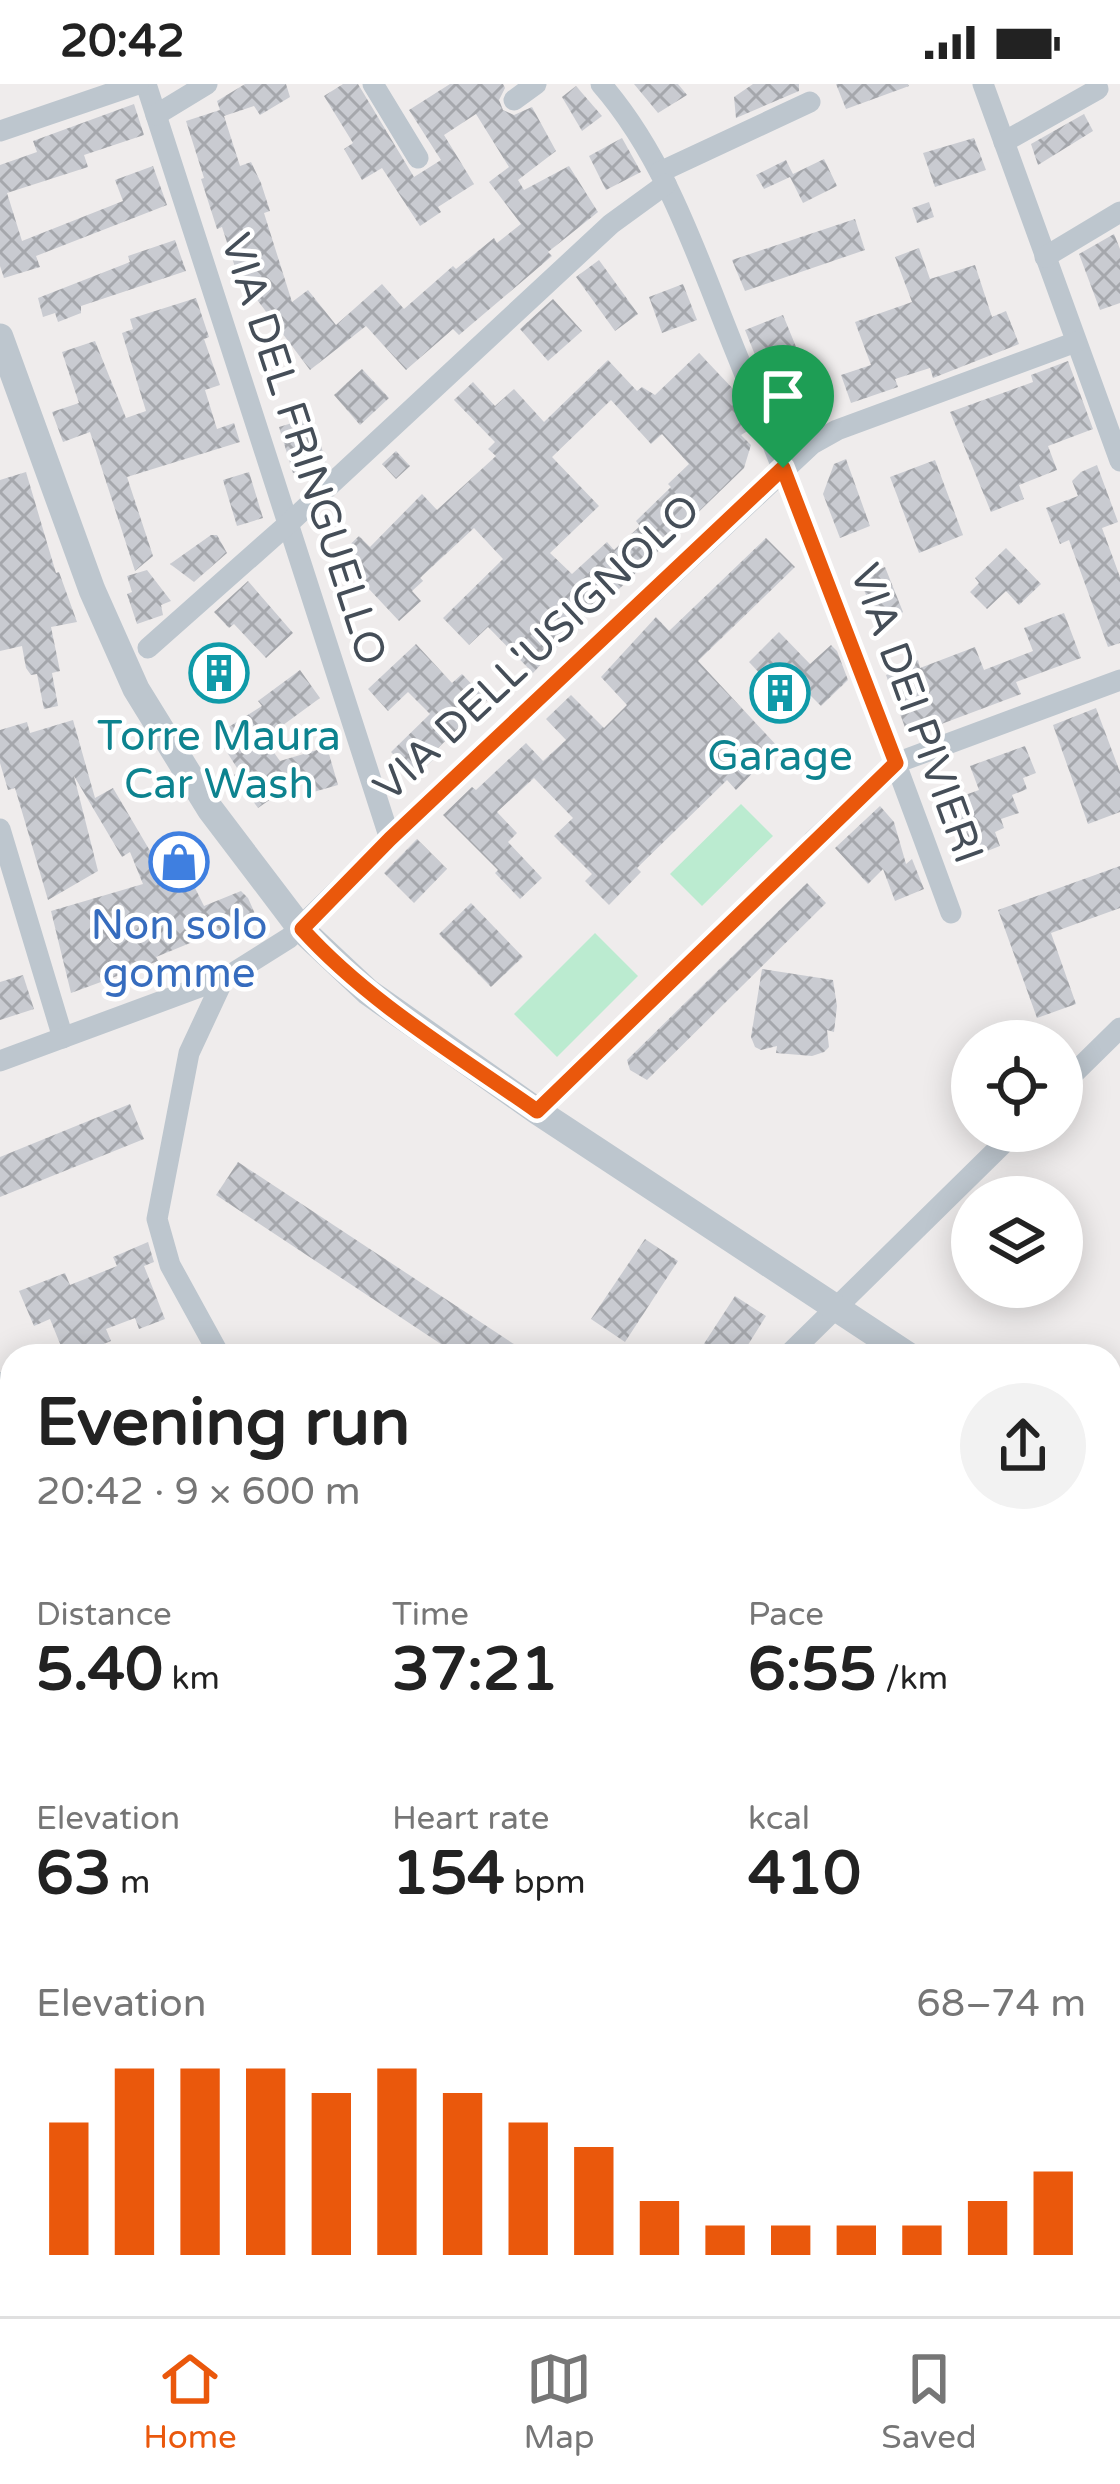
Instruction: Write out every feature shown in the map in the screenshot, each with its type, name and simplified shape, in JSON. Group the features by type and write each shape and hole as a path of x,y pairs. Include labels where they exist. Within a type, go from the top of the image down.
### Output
{"street":[{"name":"VIA DEL FRINGUELLO","path":"142,84 156,115 390,839"},
{"path":"0,131 142,84"},
{"path":"156,115 208,84"},
{"path":"373,84 418,158"},
{"path":"514,100 536,84"},
{"name":"VIA DEI PIVIERI","path":"602,84 663,178 783,468 951,913"},
{"path":"982,84 1076,342 1112,423 1120,461"},
{"path":"1004,142 1098,89"},
{"path":"148,648 663,178 810,102"},
{"path":"1045,257 1120,212"},
{"path":"0,337 92,590 136,689 210,809 302,929 368,992 537,1111 891,1344"},
{"name":"VIA DELL'USIGNOLO","path":"0,1061 224,978 302,929 390,839 783,468 837,430 1076,342"},
{"path":"813,841 896,763 1120,680"},
{"path":"0,829 62,1038"},
{"path":"213,1344 170,1265 157,1219 189,1053 224,978"},
{"path":"1083,1064 1120,1028"},
{"path":"799,1344 995,1152"}],"lane":[{"path":"537,1111 813,841"}],"green space":[{"path":"741,804 773,836 702,906 670,874"},
{"path":"595,933 638,976 557,1057 514,1014"}],"building":[{"path":"245,84 286,84 290,97 260,115 254,106 224,116 240,166 251,162 261,183 270,211 264,213 292,302 308,290 336,325 382,284 404,309 453,266 456,269 494,238 497,243 521,224 489,182 509,167 476,114 444,135 474,184 438,207 441,212 420,226 382,168 362,180 344,149 353,143 324,96 343,84 358,84 414,177 441,160 409,110 450,84 503,84 499,100 503,110 514,115 532,107 556,151 518,180 524,190 569,166 598,212 459,335 453,329 406,370 366,326 310,370 255,297 247,304 222,227 217,229 186,121 220,110 217,101"},
{"path":"634,84 678,84 687,95 658,113"},
{"path":"753,84 799,84 799,91 736,118 734,97"},
{"path":"836,84 908,84 909,86 846,109"},
{"path":"576,86 602,116 582,131 562,97"},
{"path":"134,104 144,135 84,155 88,167 7,193 22,241 123,201 115,180 153,166 167,205 36,256 40,267 4,278 0,165 37,152 33,141"},
{"path":"1084,114 1093,131 1038,165 1031,144"},
{"path":"622,138 641,172 606,190 589,156"},
{"path":"974,138 986,170 935,187 923,153"},
{"path":"824,159 837,186 803,203 790,177 764,189 756,175 786,160 793,174"},
{"path":"929,202 934,217 917,223 912,208"},
{"path":"855,219 865,250 745,291 732,260"},
{"path":"1114,234 1120,249 1120,303 1100,310 1079,254"},
{"path":"175,240 186,271 81,306 81,313 58,322 55,313 43,317 38,298"},
{"path":"919,248 930,279 975,265 992,317 1006,311 1019,344 933,378 930,368 895,379 898,387 851,403 841,375 871,365 855,322 912,302 895,257"},
{"path":"599,260 638,314 615,331 576,277"},
{"path":"683,284 697,320 662,333 649,297"},
{"path":"196,298 220,385 205,390 217,429 234,423 240,442 127,477 153,556 135,571 90,432 63,442 52,412 79,403 62,352 95,341 126,418 146,411 122,333 133,329 130,319"},
{"path":"553,299 582,331 548,361 520,329"},
{"path":"783,315 814,391 776,407 745,330"},
{"path":"699,353 735,391 751,429 741,435 751,445 744,468 617,591 613,587 533,673 488,627 469,645 443,618 503,559 474,528 420,578 423,581 412,591 421,601 399,621 338,556 359,536 370,547 422,494 437,510 496,456 488,449 495,442 454,400 473,382 495,406 514,389 544,422 608,360 637,391 642,387 655,395","holes":["611,400 651,444 662,434 689,464 636,521 640,526 614,550 607,542 572,574 550,553 599,506 552,457"]},
{"path":"1068,361 1093,429 1048,446 1057,470 1019,485 1024,499 991,512 950,412 1033,382 1031,375"},
{"path":"362,369 389,398 360,425 334,395"},
{"path":"312,417 326,462 293,473 279,427"},
{"path":"396,451 410,466 396,479 382,464"},
{"path":"846,459 870,526 840,538 823,494 834,464"},
{"path":"935,460 963,535 919,553 890,477"},
{"path":"1097,465 1118,522 1102,528 1120,577 1120,643 1108,647 1069,540 1060,544 1046,508 1078,496 1072,481"},
{"path":"26,472 56,573 77,622 51,627 60,671 52,673 58,706 44,709 37,674 31,675 26,668 22,646 0,651 0,480"},
{"path":"249,472 263,518 237,526 223,480"},
{"path":"217,535 227,553 194,582 170,564"},
{"path":"766,538 795,567 698,661 778,747 736,790 727,780 637,868 641,872 609,905 585,881 592,874 554,836 573,818 534,778 497,812 517,833 508,842 542,878 520,899 443,815 526,743 543,761 566,740 546,719 571,695 604,728 627,705 601,677 656,617 669,631"},
{"path":"1006,548 1041,584 1019,605 1006,591 987,609 970,592 979,583 975,578"},
{"path":"885,567 903,612 881,631 859,578"},
{"path":"147,570 171,601 161,605 163,615 137,624 127,594 132,592 127,576"},
{"path":"248,581 293,633 266,658 234,624 229,628 214,612"},
{"path":"1064,613 1081,658 1016,682 1021,694 907,733 886,675 918,660 920,668 975,647 984,670 1033,651 1024,628"},
{"path":"779,632 810,664 831,645 837,651 848,680 821,706 797,682 782,697 749,662"},
{"path":"416,644 452,683 462,674 487,700 415,777 391,752 430,714 408,692 388,711 368,689"},
{"path":"300,670 320,698 264,739 280,761 327,747 338,785 310,793 305,775 258,808 234,775 239,771 216,735 262,706 258,701"},
{"path":"1096,708 1120,772 1120,812 1088,824 1053,725"},
{"path":"73,720 95,798 113,788 153,856 175,848 204,906 241,891 256,916 156,957 158,961 71,993 51,911 143,884 130,852 122,857 74,776 98,871 48,900 15,788 8,790 0,763 0,730 27,722 30,733"},
{"path":"1025,746 1036,773 1023,778 1027,789 1012,795 1019,813 1001,819 1004,828 995,832 1000,846 972,857 951,800 979,790 970,766"},
{"path":"880,806 894,822 906,864 912,859 924,889 895,901 883,869 868,884 835,848"},
{"path":"417,839 447,869 414,903 384,873"},
{"path":"1120,866 1120,908 1051,933 1076,1004 1037,1018 998,910"},
{"path":"807,883 826,903 647,1080 630,1070 627,1060"},
{"path":"471,903 523,957 491,987 439,934"},
{"path":"762,969 833,980 834,1032 827,1030 829,1047 824,1052 812,1056 776,1053 777,1046 755,1047 751,1037"},
{"path":"23,975 34,1009 0,1020 0,982"},
{"path":"130,1104 144,1139 0,1197 0,1157"},
{"path":"238,1162 514,1344 441,1344 216,1195"},
{"path":"645,1239 678,1261 625,1342 591,1319"},
{"path":"148,1242 154,1262 144,1266 165,1319 139,1329 135,1318 106,1329 111,1341 104,1344 60,1344 50,1319 34,1326 19,1291 65,1273 70,1285 117,1266 113,1257"},
{"path":"735,1296 766,1316 748,1344 704,1344"}],"place":[{"name":"Torre Maura Car Wash","path":"219,673"},
{"name":"Garage","path":"780,693"},
{"name":"Non solo gomme","path":"179,862"}],"route":[{"path":"783,468 896,763 537,1111 368,992 302,929 390,839 783,468"}]}
